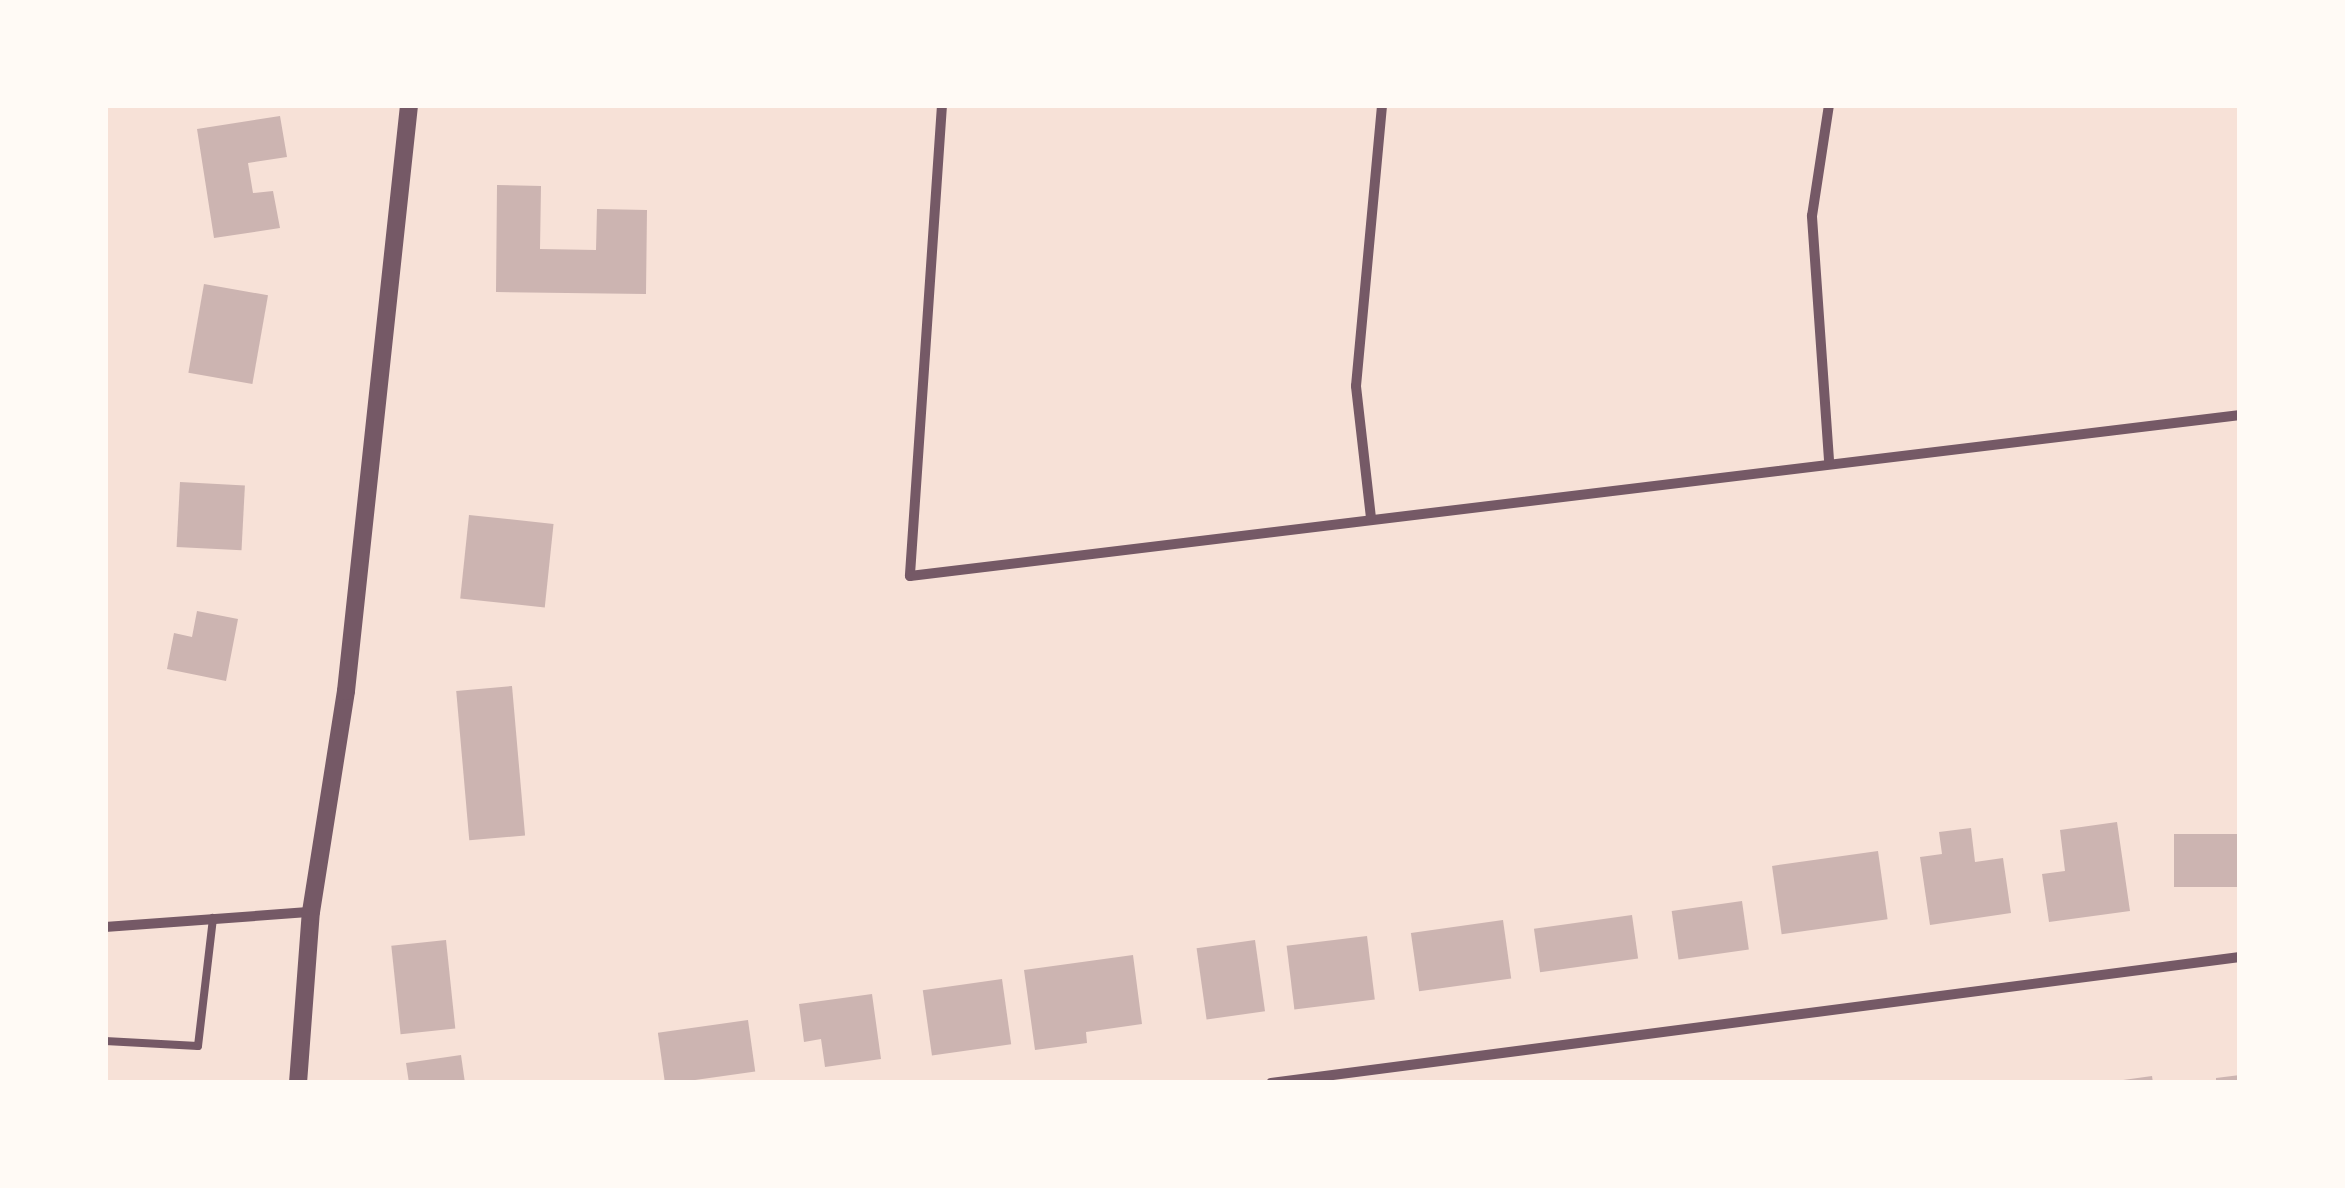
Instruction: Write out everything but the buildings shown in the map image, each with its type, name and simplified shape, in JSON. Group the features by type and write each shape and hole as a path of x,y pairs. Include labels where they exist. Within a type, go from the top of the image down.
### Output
{"street":[{"path":"298,1083 311,912 346,691 408,105"},
{"path":"942,105 910,576 1828,460 2240,415"},
{"path":"1371,518 1356,386 1382,105"},
{"path":"1828,460 1812,216 1829,105"},
{"path":"105,928 311,912"},
{"path":"1271,1083 2240,957"}],"lane":[{"path":"105,1041 198,1046 213,918"}]}
